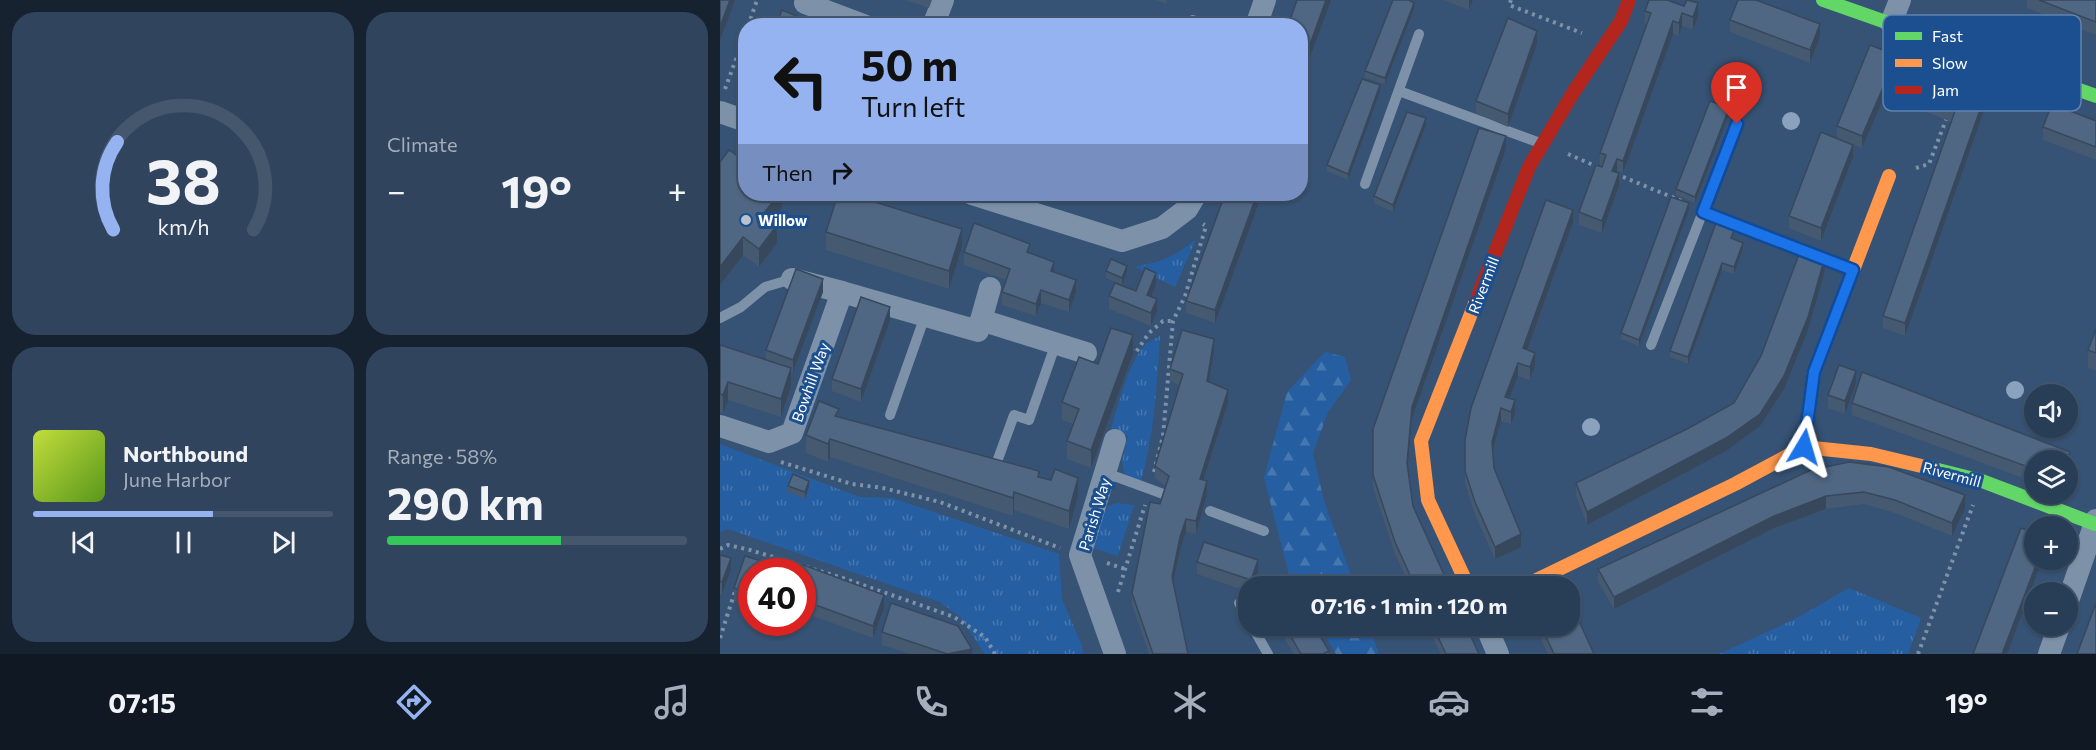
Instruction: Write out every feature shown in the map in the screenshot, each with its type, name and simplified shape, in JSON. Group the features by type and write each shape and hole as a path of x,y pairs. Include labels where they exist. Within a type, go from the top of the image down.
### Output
{"street":[{"path":"936,18 943,0"},
{"path":"1259,18 1265,0"},
{"name":"Rivermill","path":"1463,576 1428,500 1421,441 1529,167 1573,93 1621,21 1629,0"},
{"path":"1823,0 1883,20"},
{"path":"1894,15 1900,0"},
{"path":"805,3 845,18"},
{"path":"2081,91 2096,96"},
{"path":"722,110 738,117"},
{"path":"1545,576 1735,484 1804,447 1814,372 1889,176"},
{"path":"994,201 1122,242 1162,228 1192,201"},
{"path":"792,279 978,331 990,288"},
{"name":"Bowhill Way","path":"720,426 769,442 792,433 842,292"},
{"path":"981,320 1086,352"},
{"name":"Parish Way","path":"1115,440 1080,555 1115,654"},
{"name":"Rivermill","path":"1804,447 1871,454 1982,481 2095,522 2092,551 2077,582"},
{"path":"1490,636 1498,654"},
{"path":"2049,654 2055,636"}],"lane":[{"path":"1365,184 1419,34"},
{"path":"1399,91 1543,144"},
{"path":"1652,345 1737,124"},
{"path":"1703,211 1853,270"},
{"path":"720,318 741,307 765,287 792,279"},
{"path":"890,415 925,316"},
{"path":"998,459 1014,415 1029,420 1056,343"},
{"path":"1106,473 1166,495"},
{"path":"1210,511 1264,531"},
{"path":"1258,636 1268,654"}],"path":[{"path":"751,18 757,0"},
{"path":"1511,0 1509,5 1607,42"},
{"path":"722,110 738,58"},
{"path":"1889,176 1929,164 1949,111"},
{"path":"1543,144 1703,211"},
{"path":"1116,600 1163,436 1173,321 1185,296 1206,226 1192,201"},
{"path":"1124,348 1136,352 1149,333 1163,321 1173,321"},
{"path":"775,460 852,484 883,488 940,502 1080,555 1125,569"},
{"path":"1918,654 1982,481"},
{"path":"720,549 728,545 761,554 846,579 954,617 985,637 995,654"},
{"path":"720,638 737,583"}],"green space":[{"path":"1196,239 1175,287 1135,267 1168,258"},
{"path":"1160,336 1152,430 1140,485 1124,473 1122,461 1128,436 1111,429 1124,386 1138,354 1146,344"},
{"path":"1325,352 1345,357 1351,380 1328,412 1313,453 1324,501 1351,576 1291,576 1288,571 1264,478 1287,392"},
{"path":"720,444 860,497 892,498 1059,554 1062,599 1082,646 1083,654 985,654 961,618 940,602 728,529 720,532"},
{"path":"1117,503 1134,505 1118,556 1093,548 1100,520 1108,506"},
{"path":"1849,588 1921,618 1908,654 1719,654 1795,619"},
{"path":"1326,636 1373,636 1379,654 1336,654"}],"building":[{"path":"720,0 730,0 720,27"},
{"path":"1297,0 1326,0 1308,50 1308,18 1291,18"},
{"path":"1393,0 1409,0 1414,3 1385,78 1365,71"},
{"path":"1649,0 1667,0 1684,6 1687,0 1698,3 1693,17 1682,13 1679,23 1673,21 1623,161 1617,159 1612,171 1619,173 1602,221 1579,212 1596,165 1602,167 1606,155 1600,153 1651,13 1645,11"},
{"path":"1738,0 1756,0 1820,24 1810,50 1730,20"},
{"path":"2039,0 2096,0 2096,22"},
{"path":"782,10 802,18 779,18"},
{"path":"1508,18 1537,31 1508,114 1476,101"},
{"path":"1870,45 1883,50 1883,88 1862,136 1837,126"},
{"path":"1362,79 1380,85 1348,174 1327,165"},
{"path":"1710,101 1729,108 1695,197 1676,189"},
{"path":"1955,111 1980,111 1905,323 1883,316"},
{"path":"2049,111 2070,111 2096,121 2096,147 2043,127"},
{"path":"1407,112 1426,118 1393,205 1374,196"},
{"path":"1479,128 1506,136 1412,407 1407,463 1413,506 1444,576 1410,576 1395,542 1373,475 1373,429"},
{"path":"1821,132 1853,145 1821,228 1789,216"},
{"name":"Willow","path":"729,150 738,156 738,201 773,201 763,214 777,225 759,249 743,237 720,267 720,162"},
{"path":"1671,197 1689,203 1639,340 1621,333"},
{"path":"1546,200 1573,210 1523,348 1535,353 1530,367 1518,363 1505,397 1515,400 1511,412 1501,408 1492,442 1494,468 1521,534 1495,547 1475,502 1465,471 1465,440 1471,408"},
{"path":"836,201 872,201 962,229 949,271 826,232"},
{"path":"1222,201 1254,201 1215,310 1186,301"},
{"path":"974,223 1030,244 1027,252 1054,262 1051,271 1076,280 1069,300 1041,290 1036,304 1002,292 1010,269 964,252"},
{"path":"1716,223 1734,230 1731,238 1743,243 1734,267 1722,263 1688,357 1670,351"},
{"path":"1801,249 1825,257 1808,317 1784,376 1760,414 1726,438 1587,512 1576,483 1687,429 1734,403 1761,356"},
{"path":"1111,259 1127,266 1122,278 1106,271"},
{"path":"1145,268 1156,273 1147,295 1157,299 1151,313 1109,296 1115,283 1136,291"},
{"path":"796,269 823,279 793,360 766,350"},
{"path":"861,297 890,307 861,389 832,379"},
{"path":"1111,328 1133,335 1091,450 1067,441 1079,409 1062,402 1079,357 1098,364"},
{"path":"2096,329 2096,353 2088,350"},
{"path":"1182,330 1214,339 1207,381 1228,390 1200,479 1207,481 1196,521 1186,519 1172,577 1188,654 1153,654 1132,593 1150,502 1160,504 1169,476 1155,466 1183,374 1170,369"},
{"path":"720,345 791,368 781,399 728,382 723,395 720,394"},
{"path":"1839,365 1856,371 1845,401 1828,395"},
{"path":"1862,372 2024,434 2024,438 2034,438 2065,450 2024,450 2024,465 1852,403"},
{"path":"819,401 839,409 835,416 1039,471 1038,477 1051,480 1055,469 1078,478 1069,511 1014,492 1013,498 830,439 828,444 806,435"},
{"path":"1849,462 1889,467 1965,495 1952,523 1895,500 1864,492 1826,496 1774,516 1614,597 1598,569 1811,470"},
{"path":"793,474 809,481 805,492 788,486"},
{"path":"2021,528 2024,529 2024,570 2034,570 2030,582 2024,582 2024,597 2002,654 1973,654"},
{"path":"1204,542 1258,560 1252,576 1239,576 1197,562"},
{"path":"720,555 731,558 722,582 720,582"},
{"path":"816,570 884,595 873,626 816,605"},
{"path":"738,576 738,589 734,588"},
{"path":"891,603 958,626 972,649 947,654 882,632"},
{"path":"2096,603 2096,654 2077,654"},
{"path":"1580,623 1594,654 1554,654 1546,636 1580,636"},
{"path":"1291,636 1320,636 1329,651 1323,654 1301,654"},
{"path":"1438,636 1471,636 1479,654 1446,654"}],"traffic: fast":[{"path":"1823,0 1883,21"},
{"path":"2081,91 2096,96"},
{"path":"1934,469 1982,481 2095,524"}],"traffic: slow":[{"path":"1804,447 1814,372 1889,176"},
{"path":"1463,576 1428,500 1421,441 1476,301"},
{"path":"1545,576 1735,484 1804,447 1871,454 1934,469"}],"traffic: jam":[{"path":"1476,301 1529,167 1573,93 1621,21 1629,0"}],"place":[{"name":"Willow","path":"746,220"}],"route":[{"path":"1737,124 1703,212 1853,270 1814,372 1804,447"}]}
